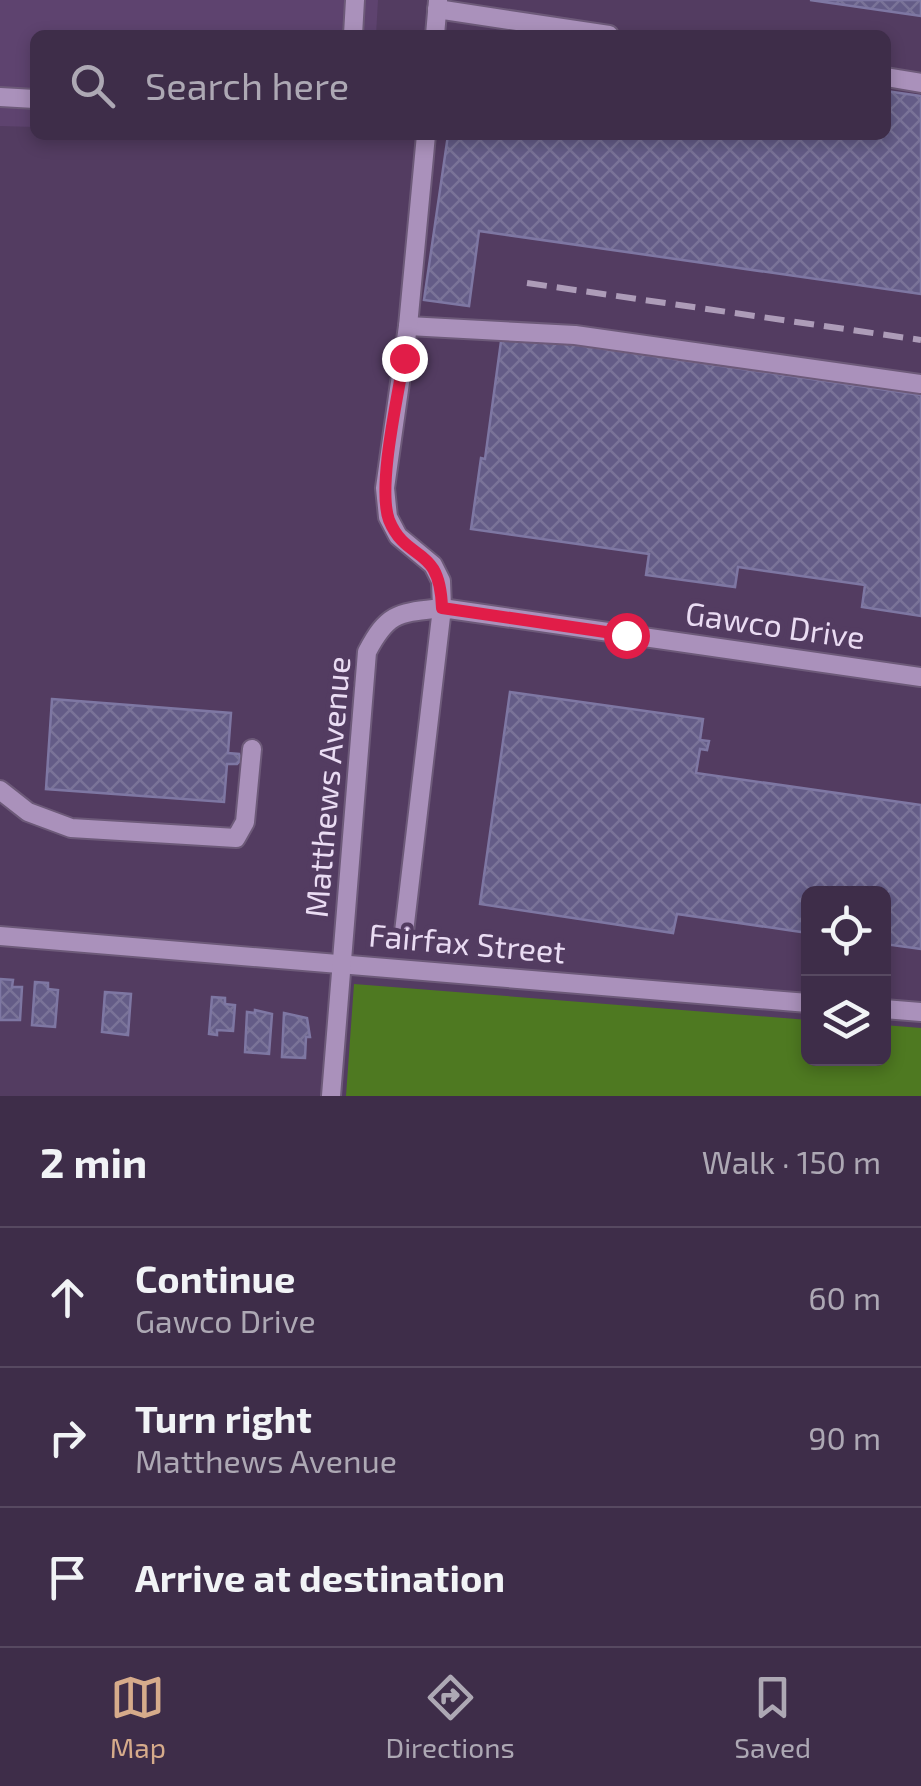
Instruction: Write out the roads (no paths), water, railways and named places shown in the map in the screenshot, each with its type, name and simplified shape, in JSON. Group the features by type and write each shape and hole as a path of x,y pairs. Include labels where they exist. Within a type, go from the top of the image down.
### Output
{"street":[{"path":"352,30 355,0"},
{"path":"434,30 437,4 581,30"},
{"path":"891,78 921,83"},
{"path":"0,97 30,100"},
{"path":"404,932 442,608 441,581 433,565 398,536 388,517 385,488 408,326 426,140"},
{"path":"408,326 575,335 921,384"},
{"name":"Gawco Drive","path":"442,608 921,677"},
{"name":"Matthews Avenue","path":"331,1096 368,652 381,626 399,613 442,608"},
{"path":"0,790 28,812 71,828 236,838 245,822 252,749"},
{"name":"Fairfax Street","path":"0,936 801,1002"},
{"path":"891,1010 921,1012"}],"railway":[{"path":"527,283 921,340"}]}
